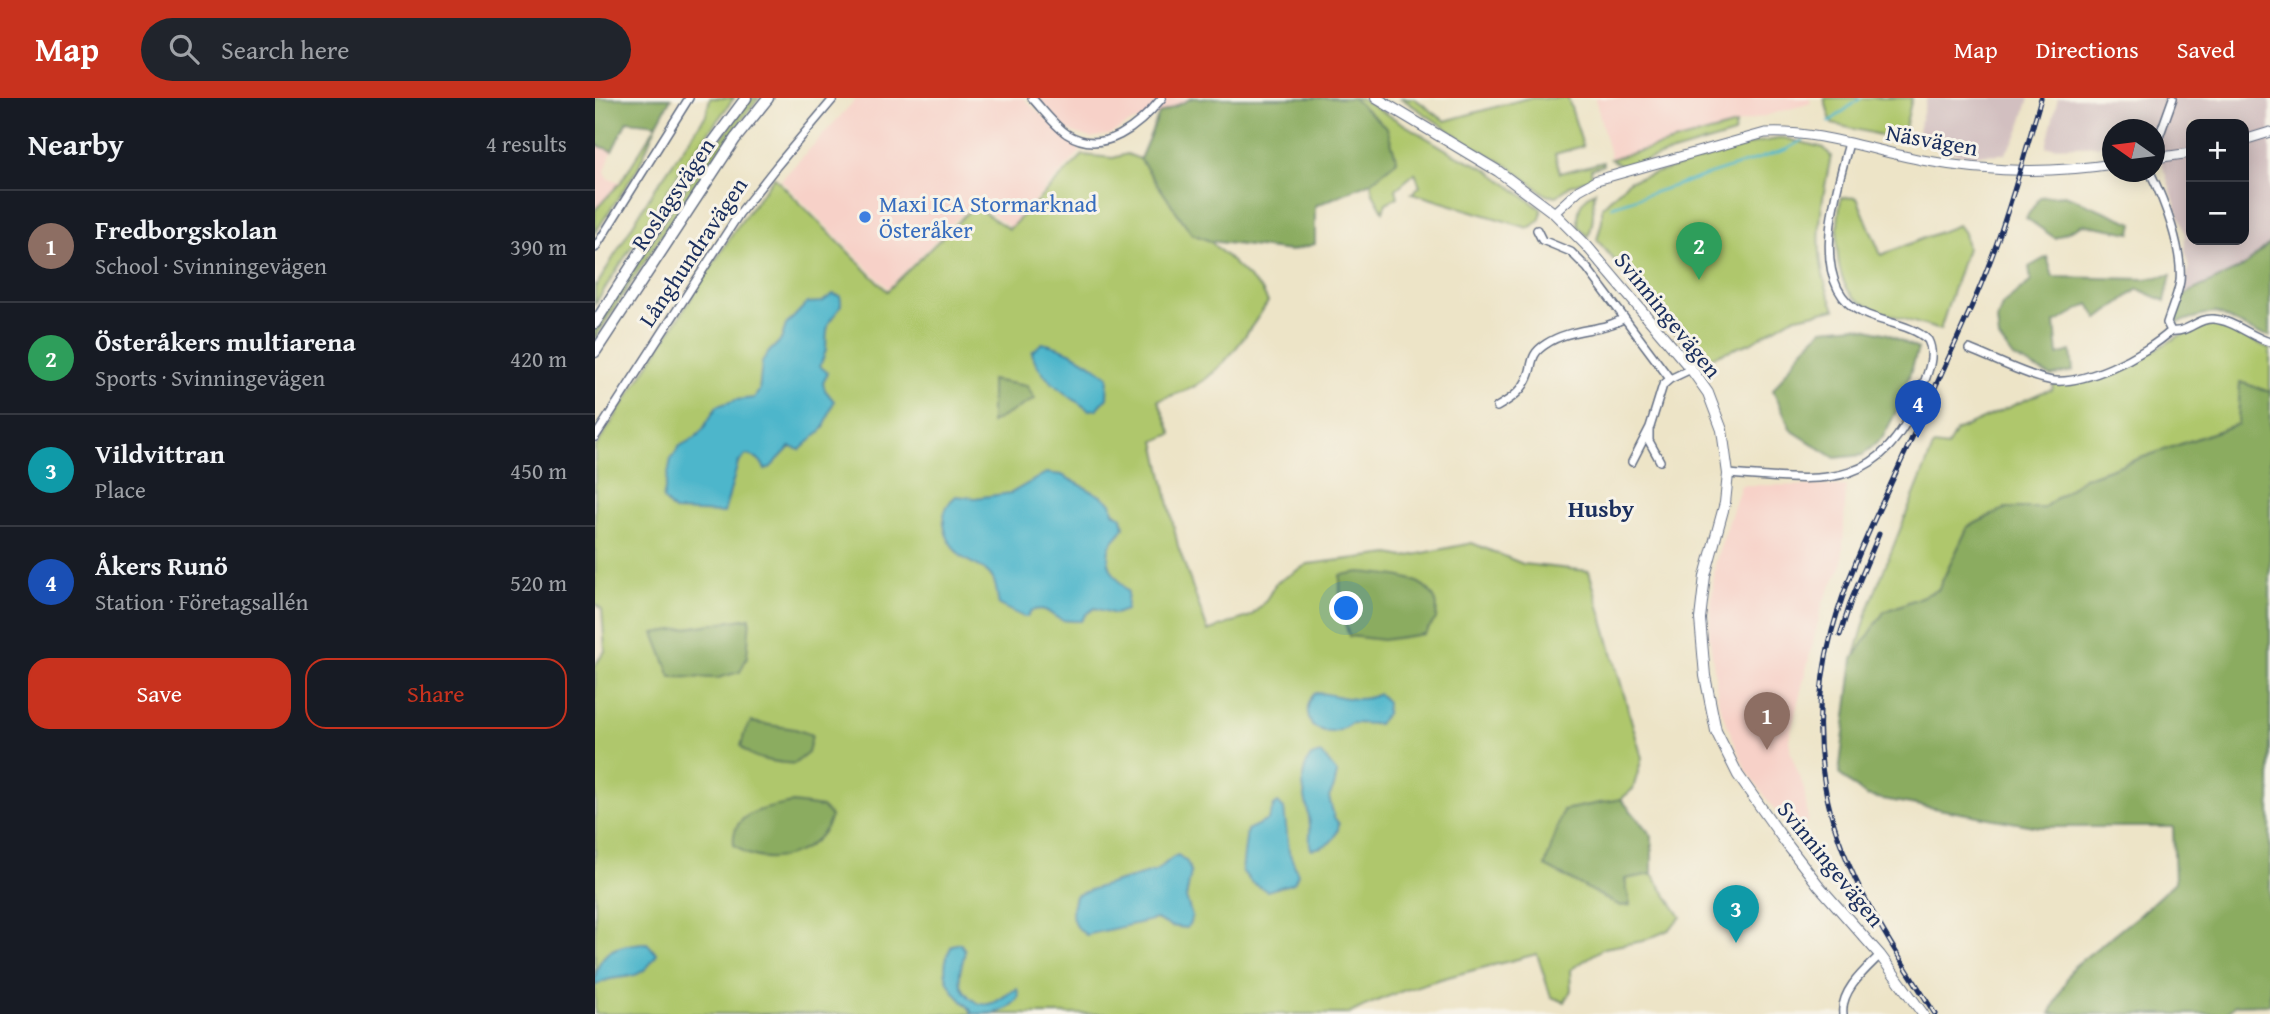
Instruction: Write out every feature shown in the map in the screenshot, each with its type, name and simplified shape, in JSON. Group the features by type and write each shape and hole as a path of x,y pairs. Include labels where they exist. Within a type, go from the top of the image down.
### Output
{"main road":[{"name":"Roslagsvägen","path":"595,323 697,164 746,98"},
{"name":"Roslagsvägen","path":"595,352 735,139 768,98"},
{"name":"Svinningevägen","path":"1375,98 1498,171 1553,213 1586,245 1691,369 1708,393 1726,445 1728,474 1725,503 1705,576 1700,618 1707,690 1716,731 1738,775 1786,843 1819,886 1880,955 1923,1014"}],"street":[{"path":"595,248 689,98"},
{"name":"Långhundravägen","path":"595,437 740,214 834,98"},
{"path":"1032,98 1068,134 1084,141 1101,142 1135,126 1162,98"},
{"path":"2165,119 2173,98"},
{"path":"2249,138 2270,132"},
{"name":"Näsvägen","path":"1553,213 1579,190 1597,180 1753,135 1792,133 1919,160 1968,167 2049,170 2102,165"},
{"path":"1728,474 1791,479 1838,477 1857,470 1889,449 1903,429 1925,379 1931,354 1928,340 1912,330 1855,309 1842,295 1835,279 1829,242 1831,213 1849,143"},
{"path":"2165,157 2186,154"},
{"path":"2155,182 2162,194 2176,243 2180,281 2167,323 2172,331"},
{"path":"1537,230 1542,240 1571,252 1578,258 1670,379"},
{"path":"1497,407 1513,397 1525,383 1533,356 1545,344 1564,334 1616,323 1624,318"},
{"path":"1969,349 2046,380 2062,380 2091,375 2118,366 2159,343 2172,331 2182,332 2200,321 2213,318 2270,342"},
{"path":"1632,462 1650,427 1660,392 1670,379 1691,369"},
{"path":"1650,427 1649,441 1660,461"},
{"path":"1843,1014 1847,994 1880,955"}],"shaded area":[{"path":"857,98 1023,98 1081,151 1010,227 975,201 888,288 781,180"},
{"path":"1038,98 1192,98 1159,114 1128,124 1109,135 1090,138 1067,130"},
{"path":"1595,98 1809,98 1811,103 1611,159"},
{"path":"1927,98 2029,98 2018,134 2005,154 1961,155 1926,146 1918,130"},
{"path":"2058,98 2270,98 2270,243 2243,267 2181,296 2189,268 2185,250 2185,234 2165,173 2165,119 2102,119 2102,145 2046,147"},
{"path":"595,144 612,151 605,171 608,179 621,182 595,210"},
{"path":"1741,485 1846,486 1842,565 1823,602 1789,739 1791,754 1804,788 1808,819 1807,823 1792,834 1745,768 1719,705 1709,632 1715,563"}],"green space":[{"path":"595,98 671,98 657,124 627,121 612,151 595,144"},
{"path":"710,98 734,98 682,168 595,304 595,284 597,285 650,196 706,115"},
{"path":"753,98 759,98 707,165 595,338 595,331 670,212"},
{"path":"1192,98 1353,98 1387,128 1397,161 1371,182 1315,206 1315,244 1290,251 1210,241 1192,234 1140,159 1159,114"},
{"path":"1353,98 1360,98 1452,153 1487,169 1541,209 1540,219 1528,228 1412,193 1420,186 1415,173 1396,189 1398,197 1386,203 1383,211 1373,193 1371,182 1397,161"},
{"path":"1401,98 1414,98 1445,121 1528,98 1568,98 1583,146 1555,154 1560,173 1603,162 1603,165 1591,169 1592,178 1570,186 1557,196 1546,195 1510,167 1465,141"},
{"path":"1824,98 1912,98 1902,140 1832,124"},
{"path":"657,124 638,168 595,233 595,210 621,182"},
{"path":"1736,125 1734,134 1623,167 1611,159"},
{"path":"1784,138 1824,148 1831,156 1819,233 1822,271 1835,309 1792,318 1750,343 1700,361 1597,240 1602,207 1629,181 1760,142"},
{"path":"1127,154 1140,159 1192,234 1210,241 1262,290 1268,302 1236,349 1217,370 1195,386 1158,400 1172,434 1155,441 1178,546 1208,631 1251,616 1265,602 1276,583 1308,564 1390,554 1404,557 1472,543 1523,564 1589,571 1642,758 1633,789 1621,799 1563,810 1620,906 1630,905 1624,879 1652,874 1681,917 1669,930 1643,941 1604,948 1570,970 1571,990 1565,1002 1551,997 1537,954 1417,986 1348,1014 1172,1014 1137,1011 1130,1014 595,1014 595,665 605,651 602,610 595,603 595,448 735,230 774,177 887,291 974,206 1009,229 1083,155 1113,158"},
{"path":"1595,191 1588,237 1578,226 1578,214 1583,202"},
{"path":"2065,195 2133,223 2131,233 2083,224 2055,238 2026,218 2040,197"},
{"path":"1841,197 1857,198 1881,255 1958,225 1964,233 1967,248 1940,330 1871,307 1854,297 1847,288 1837,250"},
{"path":"2270,243 2270,336 2256,333 2216,312 2175,323 2181,296 2243,267"},
{"path":"2047,257 2053,277 2145,279 2171,275 2165,301 2138,289 2098,319 2089,304 2055,323 2058,355 2071,351 2073,371 2051,376 2014,358 1999,338 1997,320 2002,305 2031,281 2029,267"},
{"path":"2202,323 2220,324 2270,349 2270,392 2240,382 2238,424 2084,478 2043,508 2006,508 1968,527 1938,590 1884,612 1854,659 1869,607 1934,445 1947,447 1956,431 2052,390 2054,384 2109,376"},
{"path":"1856,326 1888,334 1918,349 1900,404 1883,437 1863,455 1835,458 1791,430 1773,390 1802,350 1823,329"},
{"path":"991,380 1027,386 1035,399 991,423"},
{"path":"2240,382 2270,392 2270,1004 2235,1005 2226,1014 2050,1014 2072,968 2139,915 2175,882 2173,827 2039,827 1866,796 1839,774 1853,659 1884,612 1938,590 1968,527 2006,508 2043,508 2084,478 2238,424"},
{"path":"1360,572 1403,577 1423,586 1436,602 1436,619 1424,634 1383,640 1349,636 1340,607 1340,575"},
{"path":"750,618 747,657 740,672 718,678 671,677 654,633"},
{"path":"751,722 795,729 812,735 808,753 794,764 751,755 741,746"},
{"path":"1621,799 1652,836 1652,874 1625,879 1630,905 1620,906 1545,866 1563,810"},
{"path":"793,803 822,807 831,816 819,837 809,846 786,856 773,858 748,854 734,845 734,834 744,818 752,813"}],"water":[{"path":"833,294 840,296 841,304 828,325 826,349 820,366 828,373 823,383 834,401 824,428 800,450 790,447 765,470 758,459 746,455 738,463 724,513 674,511 663,499 671,459 680,446 696,437 717,406 754,398 759,391 762,362 781,340 786,325 807,303 822,302"},
{"path":"1042,343 1085,360 1108,376 1107,398 1097,409 1089,410 1073,399 1040,369 1032,352"},
{"path":"1046,473 1062,475 1101,496 1111,503 1113,512 1122,517 1124,527 1111,544 1108,560 1112,571 1128,592 1126,610 1115,614 1095,608 1081,621 1058,619 1042,609 1031,611 1024,617 999,605 990,575 962,557 951,543 944,526 944,518 949,503 956,496 975,498 1011,493"},
{"path":"1314,693 1353,699 1379,694 1387,702 1386,714 1378,724 1351,723 1341,730 1323,731 1312,726 1309,717 1308,705"},
{"path":"1322,754 1337,773 1329,797 1334,817 1339,824 1336,835 1330,842 1311,849 1304,773 1311,756"},
{"path":"1278,803 1284,809 1289,852 1298,874 1294,883 1267,891 1251,882 1242,871 1247,830 1268,820"},
{"path":"1178,855 1187,862 1191,872 1186,898 1192,916 1186,928 1170,926 1156,919 1086,935 1077,927 1072,914 1075,896 1155,871"},
{"path":"647,943 657,954 650,965 635,975 604,981 595,986 599,965 609,952 626,945"},
{"path":"960,943 965,950 960,979 965,992 974,1001 986,1004 996,1002 1017,989 1019,996 1005,1010 972,1014 951,988 946,974 946,960 952,945"}],"waterway":[{"path":"1829,122 1861,98"},
{"path":"1612,206 1785,150 1803,140"}],"railway":[{"path":"1935,1014 1869,905 1842,848 1825,787 1820,743 1820,702 1833,626 1845,590 1987,270 2041,98"},
{"path":"1840,635 1879,534"}],"place":[{"name":"Maxi ICA Stormarknad Österåker","path":"865,217"},
{"name":"Österåkers multiarena","path":"1699,280"},
{"name":"Åkers Runö","path":"1918,438"},
{"name":"Fredborgskolan","path":"1767,750"},
{"name":"Vildvittran","path":"1736,943"}],"district":[{"name":"Husby","path":"1601,509"}]}
